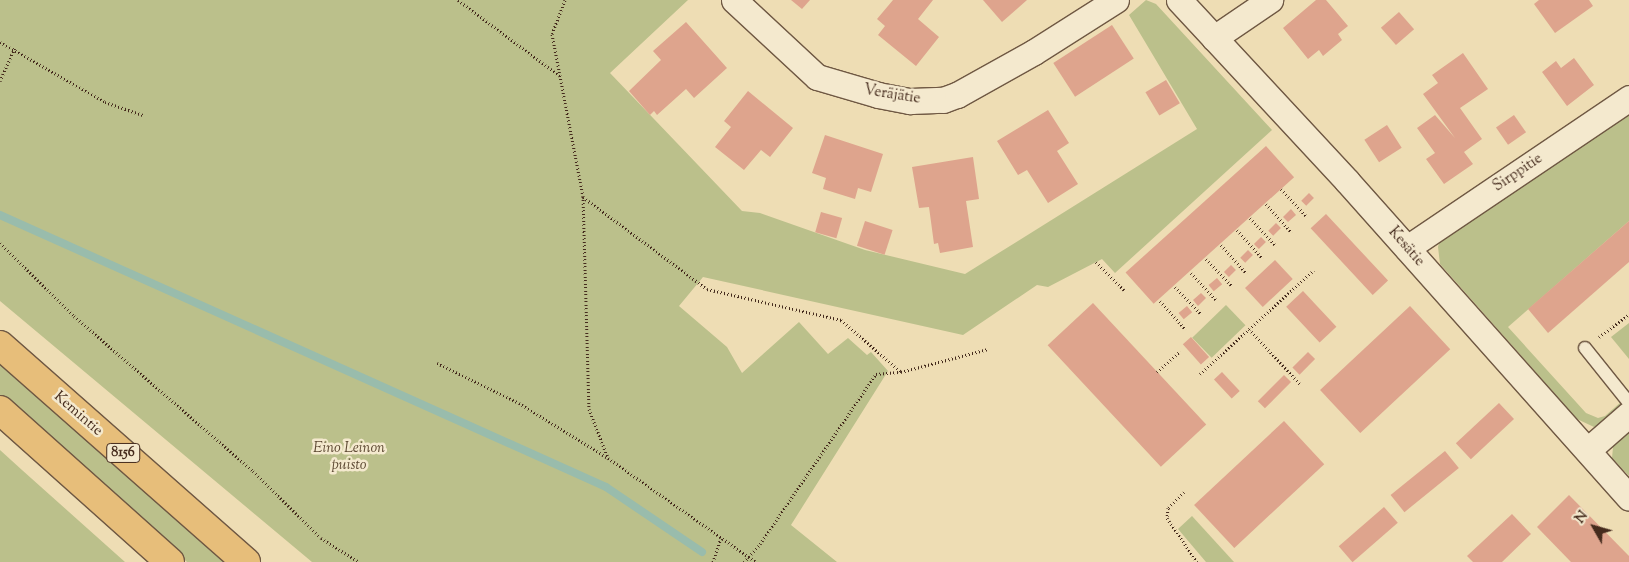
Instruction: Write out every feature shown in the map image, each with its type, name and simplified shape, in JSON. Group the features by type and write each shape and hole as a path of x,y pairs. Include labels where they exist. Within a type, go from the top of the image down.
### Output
{"main road":[{"name":"Kemintie","path":"0,345 246,562"},
{"path":"0,410 170,562"}],"street":[{"name":"Veräjätie","path":"734,0 817,77 878,96 910,101 943,100 957,95 1034,52 1116,0"},
{"name":"Kesätie","path":"1179,0 1407,248 1629,497"},
{"path":"1214,38 1270,0"},
{"name":"Sirppitie","path":"1407,248 1629,98"},
{"path":"1589,450 1629,414"}],"lane":[{"path":"1585,348 1629,403"}],"path":[{"path":"458,0 561,76"},
{"path":"565,0 552,34 583,196 589,409 608,458"},
{"path":"0,42 15,48 105,102 143,115"},
{"path":"0,81 15,48"},
{"path":"1282,189 1307,217"},
{"path":"583,196 707,289 841,320 901,372"},
{"path":"1266,204 1291,232"},
{"path":"1250,218 1276,246"},
{"path":"1237,230 1262,258"},
{"path":"0,243 74,316 253,472 321,538 353,561 359,562"},
{"path":"1221,245 1246,273"},
{"path":"1206,259 1232,286"},
{"path":"1096,262 1124,290"},
{"path":"1200,374 1314,270"},
{"path":"1190,273 1216,300"},
{"path":"1175,287 1201,314"},
{"path":"1160,301 1185,329"},
{"path":"1585,348 1629,314"},
{"path":"1249,329 1301,385"},
{"path":"744,562 876,374 901,372 988,349"},
{"path":"1157,372 1180,351"},
{"path":"437,362 520,403 608,458 756,562"},
{"path":"1184,492 1168,508 1167,518 1197,562"},
{"path":"713,562 721,538"}],"green space":[{"name":"Eino Leinon puisto","path":"0,0 688,0 610,73 742,211 760,213 865,250 965,274 1197,129 1129,15 1146,0 1156,4 1272,130 1115,273 1102,259 1048,287 1037,285 963,335 703,277 679,306 727,347 742,373 799,322 828,354 848,338 867,355 871,352 888,371 791,525 837,562 312,562 0,301"},
{"path":"1629,109 1629,221 1508,327 1586,413 1598,418 1605,416 1621,402 1623,405 1605,425 1594,427 1577,419 1440,264 1438,247 1440,239"},
{"path":"1226,305 1245,325 1212,358 1192,338"},
{"path":"1629,323 1629,359 1611,337"},
{"path":"0,363 224,562 187,562 0,396"},
{"path":"1629,424 1629,476 1612,458 1614,437"},
{"path":"0,450 22,470 125,562 0,562"},
{"path":"1192,516 1234,562 1206,562 1178,529"}],"building":[{"path":"791,0 810,0 802,9"},
{"path":"893,0 933,0 918,19 939,37 916,66 878,35 885,26 877,19"},
{"path":"983,0 1027,0 1002,22"},
{"path":"1316,0 1326,0 1348,26 1338,34 1342,40 1323,56 1319,50 1308,59 1283,28"},
{"path":"1539,0 1589,0 1593,6 1555,33 1534,4"},
{"path":"1399,12 1414,29 1396,45 1381,28"},
{"path":"686,22 727,68 694,98 686,89 657,115 654,111 650,115 629,91 661,60 653,51"},
{"path":"1112,25 1134,59 1075,97 1053,63"},
{"path":"1463,53 1488,89 1460,108 1482,139 1464,152 1473,164 1444,184 1426,159 1435,153 1417,128 1435,115 1455,138 1423,94 1438,83 1432,75"},
{"path":"1574,58 1594,85 1567,106 1542,72 1556,61 1561,68"},
{"path":"1166,80 1180,103 1159,116 1145,92"},
{"path":"748,91 793,128 770,157 761,150 744,170 715,147 731,127 724,121"},
{"path":"1048,110 1069,143 1057,151 1078,184 1048,203 1027,170 1018,175 997,141"},
{"path":"1514,115 1526,132 1508,145 1496,128"},
{"path":"1387,125 1402,148 1379,162 1364,140"},
{"path":"825,135 883,154 871,192 858,188 855,199 823,189 826,178 812,173"},
{"path":"1266,146 1294,177 1154,304 1126,272"},
{"path":"973,157 979,199 966,201 973,247 940,253 938,243 934,244 929,207 919,208 912,167"},
{"path":"1309,193 1314,198 1306,206 1301,201"},
{"path":"1291,209 1296,215 1288,222 1283,217"},
{"path":"821,212 842,218 836,238 815,232"},
{"path":"1326,214 1388,281 1373,295 1311,228"},
{"path":"865,221 893,230 885,255 857,246"},
{"path":"1629,221 1629,262 1548,333 1528,309"},
{"path":"1276,223 1281,228 1273,236 1268,231"},
{"path":"1261,237 1266,242 1259,249 1254,244"},
{"path":"1248,250 1253,255 1245,263 1240,258"},
{"path":"1275,260 1293,279 1263,307 1245,288"},
{"path":"1231,265 1236,270 1229,277 1224,272"},
{"path":"1217,278 1222,284 1214,291 1209,285"},
{"path":"1303,291 1336,327 1320,343 1286,307"},
{"path":"1201,293 1206,298 1198,306 1193,300"},
{"path":"1093,303 1206,424 1161,467 1048,345"},
{"path":"1187,306 1192,312 1184,319 1179,313"},
{"path":"1410,306 1450,349 1360,433 1320,390"},
{"path":"1191,337 1209,357 1201,364 1183,344"},
{"path":"1308,352 1315,359 1300,375 1292,368"},
{"path":"1222,372 1240,391 1232,399 1214,380"},
{"path":"1284,375 1291,382 1265,408 1258,401"},
{"path":"1499,403 1514,419 1471,459 1456,443"},
{"path":"1284,421 1324,464 1234,548 1194,505"},
{"path":"1445,451 1459,468 1404,512 1391,495"},
{"path":"1569,495 1629,556 1629,562 1571,562 1537,527"},
{"path":"1384,507 1398,523 1353,562 1339,546"},
{"path":"1512,514 1531,534 1502,562 1473,562 1467,556"}],"waterway":[{"path":"0,215 606,487 702,552"}]}
